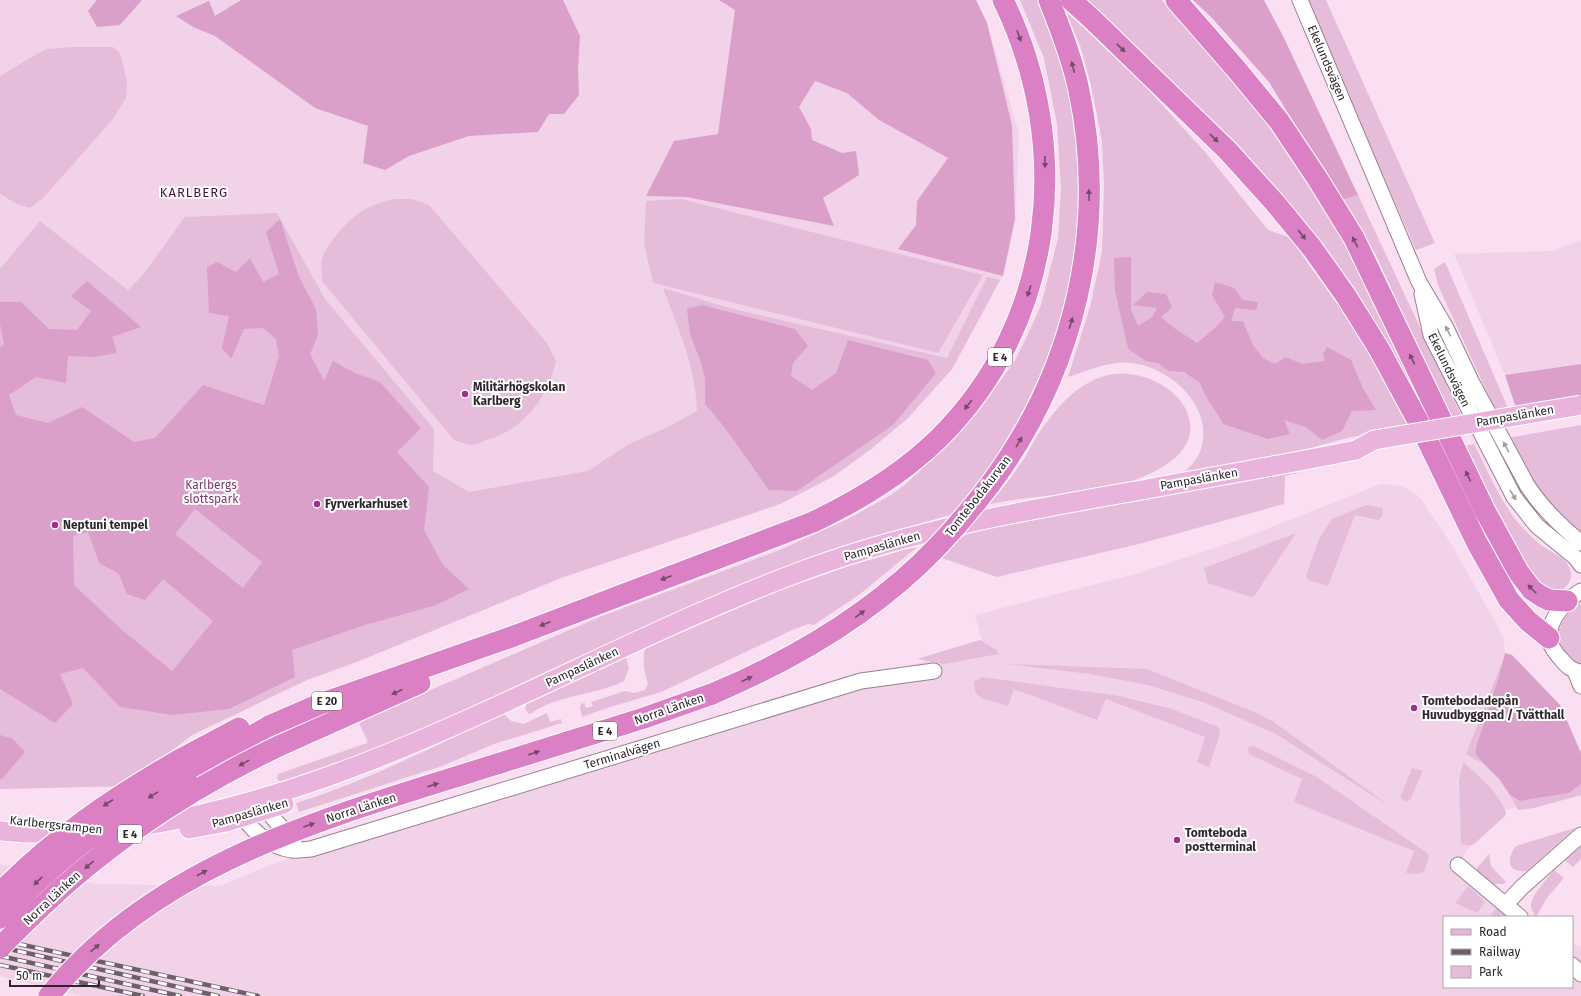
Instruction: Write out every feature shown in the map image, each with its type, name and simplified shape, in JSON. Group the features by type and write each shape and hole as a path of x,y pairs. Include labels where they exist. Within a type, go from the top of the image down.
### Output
{"highway":[{"name":"Norra Länken","path":"0,918 75,848 234,730 367,677 418,659 478,648 508,638 813,522 845,507 885,483 922,453 955,421 990,376 1012,333 1027,297 1036,265 1041,236 1045,176 1043,132 1030,66 1014,23 1003,0"},
{"name":"Tomtebodakurvan","path":"712,694 778,664 826,637 888,592 937,547 961,521 989,486 1016,448 1037,411 1064,346 1074,313 1081,278 1089,204 1086,131 1078,86 1070,57 1049,0"},
{"path":"1071,0 1228,151 1275,203 1312,248 1346,296 1379,349 1418,421 1477,543 1509,600 1528,621 1549,638"},
{"path":"1176,0 1237,70 1279,122 1317,178 1354,238 1485,511 1519,573 1532,590 1549,600 1574,596"},
{"name":"Norra Länken","path":"0,948 67,882 104,852 152,818 189,795 246,762 460,665 508,638"},
{"name":"Norra Länken","path":"49,996 78,963 124,924 181,884 260,844 304,827 490,766 644,718 712,694"},
{"path":"0,893 43,852 69,831 132,787 182,768"}],"main road":[{"name":"Pampaslänken","path":"1356,450 1374,440 1581,405"},
{"name":"Pampaslänken","path":"0,831 25,833 80,833 112,831 239,811 327,789 394,761 481,713 701,611 807,569 875,547 1035,508 1292,463 1356,450 1375,451 1581,415"},
{"name":"Pampaslänken","path":"0,840 70,841 137,836 226,822 239,811"},
{"name":"Karlbergsrampen","path":"0,820 112,831"}],"street":[{"name":"Ekelundsvägen","path":"1300,0 1419,282 1445,326 1471,381 1527,485 1548,513 1565,531 1581,543"},
{"name":"Ekelundsvägen","path":"1419,282 1430,335 1514,497 1537,526 1576,558 1581,565"},
{"path":"1574,596 1556,615 1551,626 1549,638 1558,656 1569,668 1578,672 1581,686"},
{"name":"Terminalvägen","path":"239,811 257,834 277,846 292,850 311,849 860,681 934,671"},
{"path":"264,804 291,838 311,849"},
{"path":"1506,904 1522,887 1581,835"},
{"path":"1458,865 1519,916"},
{"path":"1573,966 1581,974"}],"shaded area":[{"name":"Militärhögskolan Karlberg","path":"0,0 976,0 987,23 1019,133 1015,219 1003,276 952,369 908,418 871,449 834,476 780,504 561,578 359,661 307,680 192,735 126,786 0,789"},
{"path":"1581,240 1581,364 1505,375 1454,254 1552,251"},
{"path":"1381,484 1400,486 1410,490 1420,498 1452,545 1503,636 1505,653 1512,655 1560,705 1581,753 1581,792 1572,797 1503,810 1480,832 1459,863 1533,916 1443,916 1443,988 1573,988 1573,943 1581,948 1581,996 80,996 0,976 0,864 95,884 220,886 255,871 387,822 983,644 975,615 1139,573 1233,542"}],"green space":[{"path":"97,0 142,0 120,25 97,27 88,11"},
{"path":"241,0 563,0 580,36 578,69 579,95 564,114 549,114 538,132 469,136 409,156 385,170 363,163 368,126 315,108 215,36 193,27 176,16 209,1 215,16"},
{"path":"719,0 976,0 987,23 1012,125 1015,219 1003,276 898,249 916,225 917,201 948,158 879,120 847,93 815,81 799,107 811,129 812,140 842,153 856,151 859,175 823,198 834,226 686,197 646,196 674,141 718,134 735,10"},
{"path":"1020,0 1041,0 1059,47 1077,129 1082,214 1067,305 1054,344 1023,411 982,479 998,494 1024,459 1041,430 1064,402 1087,384 1100,377 1114,374 1128,374 1150,379 1167,388 1177,396 1184,406 1190,423 1189,438 1181,452 1169,463 1154,472 1121,484 1090,491 990,504 901,529 828,553 565,664 415,734 281,783 277,778 278,774 367,743 360,725 361,720 602,616 782,549 848,519 891,495 907,483 948,444 985,402 1014,362 1041,305 1058,238 1061,188 1057,124 1044,58"},
{"path":"1083,0 1162,0 1201,41 1259,109 1332,216 1424,405 1421,407 1316,237 1237,144"},
{"path":"1193,0 1264,0 1284,38 1358,195 1341,200 1269,82 1211,17"},
{"path":"1306,0 1326,0 1435,243 1416,250"},
{"path":"1066,12 1144,85 1205,152 1268,230 1289,237 1354,327 1414,426 1351,437 1280,456 1180,476 1198,456 1203,436 1202,421 1196,407 1188,394 1176,382 1163,373 1148,367 1125,362 1100,366 1068,377 1090,307 1102,252 1104,186 1102,141 1091,85 1081,48"},
{"path":"113,47 120,53 127,81 126,98 112,120 44,197 30,208 17,204 0,194 0,76 46,49"},
{"path":"1358,195 1461,415 1450,418 1375,253 1341,200"},
{"path":"393,199 412,199 429,205 547,343 556,361 547,387 532,410 523,420 500,435 474,445 454,440 322,281 323,256 329,244 341,229 360,212"},
{"path":"681,199 983,275 938,353 653,283 644,244 646,201"},
{"name":"Karlbergs slottspark","path":"277,213 325,299 434,429 433,471 469,492 588,471 629,444 668,427 697,411 696,395 690,364 663,288 733,309 947,358 987,277 1000,280 952,369 908,418 871,449 834,476 780,504 561,578 359,661 307,680 192,735 126,786 0,789 0,269 40,221 128,290 142,276 185,217"},
{"path":"280,219 299,277 316,309 318,335 310,354 324,381 333,361 355,373 380,382 421,428 397,452 429,487 424,530 443,565 469,589 436,605 365,625 292,650 295,677 229,709 173,715 120,707 83,668 60,674 73,704 55,723 0,689 0,347 4,345 0,324 0,302 21,302 49,329 77,330 91,311 71,296 87,281 141,327 112,337 117,353 93,357 68,356 66,383 36,377 9,395 16,415 48,423 82,407 134,442 155,438 203,385 264,405 279,356 276,339 263,328 244,329 231,359 222,348 229,316 209,313 207,267 217,262 236,272 250,258 263,282 279,274 266,232","holes":["195,509 262,562 243,588 175,534","88,532 99,563 119,574 127,594 145,600 163,579 213,621 172,671 121,629 74,585 73,536"]},
{"path":"1131,257 1131,310 1138,326 1152,317 1157,308 1133,305 1147,292 1166,294 1172,307 1161,317 1174,328 1197,343 1215,328 1225,317 1212,295 1215,282 1234,288 1243,300 1258,302 1256,310 1235,308 1231,321 1243,321 1253,345 1263,358 1275,364 1286,357 1302,364 1325,361 1323,354 1327,347 1351,360 1363,388 1376,410 1352,411 1342,431 1322,440 1306,427 1284,420 1290,434 1268,439 1223,424 1200,383 1184,372 1169,371 1158,363 1146,361 1128,348 1115,291 1114,258"},
{"path":"1445,262 1508,408 1495,410 1438,285 1434,269"},
{"path":"702,305 795,329 808,346 793,363 791,376 812,390 836,373 848,340 928,360 936,373 893,425 797,491 769,490 730,435 705,404 705,378 690,334 687,309"},
{"path":"1581,364 1581,396 1516,408 1505,375"},
{"path":"1581,425 1581,535 1537,493 1507,438"},
{"path":"1474,444 1507,508 1521,526 1536,541 1562,558 1568,565 1571,574 1570,581 1556,594 1538,590 1459,447"},
{"path":"1302,472 1285,476 1284,504 1139,544 997,577 942,558 961,538 971,531 1247,480"},
{"path":"1366,505 1382,508 1383,511 1381,518 1378,520 1355,515 1328,586 1308,580 1306,576 1319,539 1332,519"},
{"path":"1296,533 1255,595 1251,597 1208,583 1204,568"},
{"path":"911,548 916,548 860,594 814,625 808,624 790,631 661,692 582,717 580,707 581,704 584,703 586,708 593,706 591,702 625,691 634,693 645,690 648,684 644,666 645,648 778,591 852,565"},
{"path":"1581,603 1580,664 1568,660 1557,643 1558,632 1564,619 1575,606"},
{"path":"980,640 998,651 998,654 944,664 917,659"},
{"path":"1505,653 1512,655 1560,705 1581,753 1581,784 1569,793 1520,801 1510,795 1500,780 1476,755 1476,747"},
{"path":"626,657 629,669 624,681 613,686 553,702 529,714 525,709 527,703"},
{"path":"1503,660 1476,747 1476,755 1484,764 1466,754"},
{"path":"1008,664 1147,669 1252,711 1274,722 1391,807 1276,734 1203,702 1148,685 1090,674"},
{"path":"982,677 1119,696 1172,709 1218,727 1220,734 1209,767 1197,762 1205,737 1106,699 1097,720 1014,689 1008,706 984,699 976,694 974,684 975,681"},
{"path":"547,713 550,722 561,719 562,723 494,744 442,766 299,812 296,803 376,773 504,714 511,721 524,724"},
{"path":"0,735 13,739 25,752 2,779 0,779"},
{"path":"1254,746 1317,777 1427,853 1429,857 1424,872 1418,874 1406,873 1414,851 1294,802 1302,779 1249,754 1249,747"},
{"path":"1463,762 1493,791 1506,812 1505,816 1474,844 1469,846 1461,843 1459,781"},
{"path":"1412,768 1423,771 1410,800 1407,802 1400,798"},
{"path":"1581,784 1581,795 1534,808 1518,810 1510,795 1520,801 1569,793"},
{"path":"1575,828 1527,871 1515,870 1510,864 1511,856 1516,846"},
{"path":"1581,847 1581,859 1573,867 1565,860"},
{"path":"1489,854 1491,866 1506,882 1504,884 1488,884 1473,873"},
{"path":"1554,870 1564,878 1546,899 1536,916 1531,905 1537,891"},
{"path":"1468,886 1485,902 1477,913 1455,903"},
{"path":"1496,908 1506,916 1493,916 1491,915"}],"railway":[{"path":"0,940 258,996"},
{"path":"0,947 218,996"},
{"path":"0,956 180,996"},
{"path":"0,965 143,996"}],"place":[{"name":"Militärhögskolan Karlberg","path":"465,394"},
{"name":"Fyrverkarhuset","path":"317,504"},
{"name":"Neptuni tempel","path":"55,525"},
{"name":"Tomtebodadepån Huvudbyggnad / Tvätthall","path":"1414,708"},
{"name":"Tomteboda postterminal","path":"1177,840"}],"district":[{"name":"KARLBERG","path":"194,192"}]}
